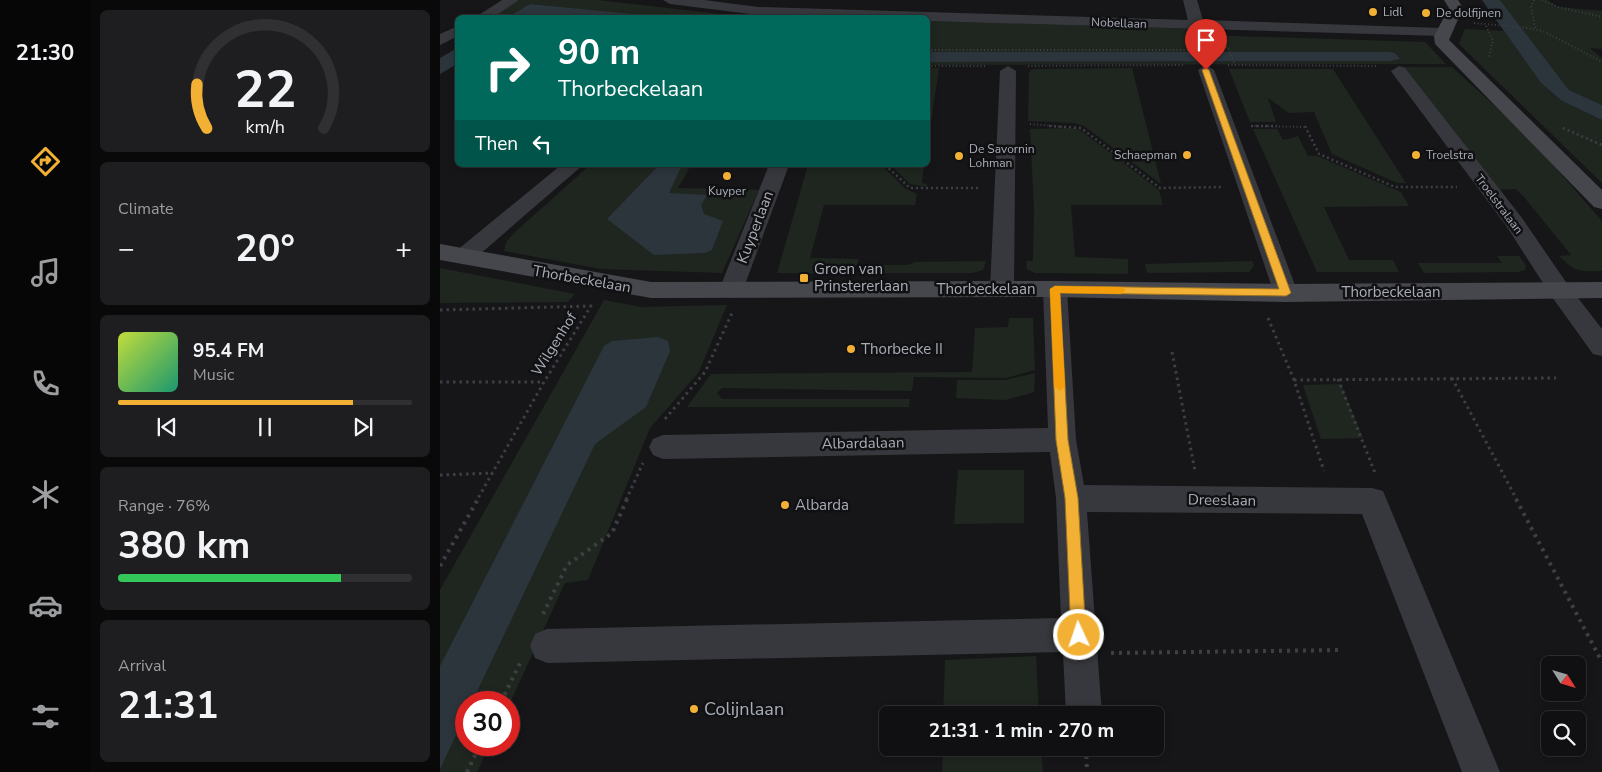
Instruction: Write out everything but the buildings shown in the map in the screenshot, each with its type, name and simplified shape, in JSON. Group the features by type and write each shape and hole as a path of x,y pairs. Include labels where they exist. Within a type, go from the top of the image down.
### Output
{"street":[{"path":"486,15 512,0"},
{"name":"Nobellaan","path":"670,0 703,2 754,14 794,15"},
{"path":"1190,0 1197,25"},
{"path":"1451,0 1456,8 1454,15 1441,32 1441,41 1460,63 1602,202"},
{"name":"Nobellaan","path":"930,18 1441,32"},
{"path":"1002,289 1009,67"},
{"path":"1197,68 1225,126 1286,293"},
{"name":"Troelstralaan","path":"1392,68 1515,222 1560,291"},
{"path":"464,256 571,167"},
{"name":"Kuyperlaan","path":"737,290 778,167"},
{"name":"Thorbeckelaan","path":"440,252 592,282 651,290 1055,289 1286,293 1602,290"},
{"path":"1055,289 1062,440 1071,498 1083,706"},
{"path":"1560,291 1602,347"},
{"name":"Albardalaan","path":"657,447 1062,440"},
{"path":"1368,489 1481,772"},
{"name":"Dreeslaan","path":"1071,498 1201,500 1368,489"},
{"path":"537,641 1079,644"}],"path":[{"path":"1534,0 1531,6 1535,28"},
{"path":"1542,0 1558,7 1602,17"},
{"path":"1485,26 1535,28 1558,37 1602,62"},
{"path":"930,50 1188,50 1190,44"},
{"path":"1229,50 1235,65"},
{"path":"1226,65 1392,68"},
{"path":"930,66 1197,68"},
{"path":"1007,123 1081,128 1160,188 1248,187"},
{"path":"1225,126 1306,125 1319,154 1395,187 1487,187"},
{"path":"887,167 910,188 1005,188"},
{"path":"507,691 537,641 567,565 612,533 657,447 659,426 705,372 737,290"},
{"path":"1286,293 1265,309 1294,380 1325,474"},
{"name":"Wilgenhof","path":"440,310 591,306 544,382 440,566"},
{"path":"1172,352 1201,500"},
{"path":"1452,378 1602,662"},
{"path":"1294,380 1556,378"},
{"path":"1338,379 1376,472 1368,489"},
{"path":"440,382 544,382"},
{"path":"440,475 493,473"},
{"path":"1079,644 1343,650"},
{"path":"466,772 474,756"},
{"path":"1086,756 1087,772"}],"shaded area":[{"path":"518,0 598,0 721,15 635,15 531,4 512,15 492,15"},
{"path":"1482,0 1500,0 1569,90 1602,105 1602,120 1562,101 1541,83"},
{"path":"1500,0 1547,0 1558,7 1602,11 1602,49 1590,48 1602,58 1602,105 1569,90"},
{"path":"530,4 643,15 511,15"},
{"path":"930,21 1203,29 1204,35 1425,42 1446,64 930,65 930,62 1391,61 1399,59 1389,52 930,52"},
{"path":"1465,29 1504,31 1541,83 1562,101 1602,120 1602,183 1459,44"},
{"path":"455,49 455,65 440,74 440,58"},
{"path":"930,52 1389,52 1395,53 1400,59 1391,61 930,62"},
{"path":"1399,67 1452,67 1527,135 1602,221 1602,271 1578,270 1559,256 1571,255 1516,189 1495,190"},
{"path":"930,68 939,68 930,130"},
{"path":"1132,68 1161,184 1084,126 1073,123 1028,121 1029,73 1032,69"},
{"path":"1229,69 1333,69 1406,183 1397,183 1332,154 1314,112 1289,113 1268,98 1276,122 1250,122"},
{"path":"1074,128 1080,130 1159,190 1163,205 1071,205 1075,257 1128,259 1128,274 1035,273 1027,269 1026,261 1033,261 1034,208 1030,129"},
{"path":"1253,129 1277,129 1283,140 1298,136 1308,156 1317,156 1401,192 1409,206 1324,207 1349,260 1393,260 1399,272 1317,272"},
{"path":"588,167 690,167 678,188 759,190 722,273 601,269 504,251 506,242"},
{"path":"657,167 681,167 669,193 707,195 701,205 704,214 723,221 712,250 705,253 654,255 607,219"},
{"path":"807,167 883,167 906,189 917,194 915,205 824,205 810,258 859,259 854,274 777,273"},
{"path":"893,167 924,167 922,183 927,184 926,187 910,184"},
{"path":"1497,256 1519,256 1526,265 1525,270 1519,272 1424,273 1418,263 1502,263"},
{"path":"986,261 983,270 972,273 877,273 879,265 907,265 916,262"},
{"path":"1252,261 1254,266 1249,272 1147,273 1145,264"},
{"path":"440,268 575,294 568,302 440,303"},
{"path":"604,300 641,307 727,305 699,372 650,428 588,580 565,583 515,691 455,691 455,756 485,756 477,772 440,772 440,590"},
{"path":"1009,318 1033,318 1035,370 1006,378 914,377 912,391 722,388 717,393 722,399 910,399 909,407 687,407 711,374 972,372 975,328 1008,327"},
{"path":"658,337 668,341 670,351 646,407 595,444 477,691 455,691 455,737 440,769 440,666 604,346 612,341"},
{"path":"1035,373 1034,392 1006,400 956,398 957,380 1005,380"},
{"path":"1341,384 1363,438 1321,439 1303,385"},
{"path":"958,470 1024,470 1024,523 954,524"},
{"path":"1036,656 1039,706 943,706 945,660"},
{"path":"943,756 1042,756 1043,772 942,772"}],"slow traffic":[{"path":"1060,386 1055,289 1121,290"}],"place":[{"name":"Lidl","path":"1373,12"},
{"name":"De dolfijnen","path":"1426,13"},
{"name":"Schaepman","path":"1187,155"},
{"name":"Troelstra","path":"1416,155"},
{"name":"De Savornin Lohman","path":"959,156"},
{"name":"Kuyper","path":"727,176"},
{"name":"Groen van Prinstererlaan","path":"804,278"},
{"name":"Thorbecke II","path":"851,349"},
{"name":"Albarda","path":"785,505"},
{"name":"Colijnlaan","path":"694,709"}],"route":[{"path":"1079,635 1071,498 1062,440 1055,289 1286,293 1206,70"}]}
